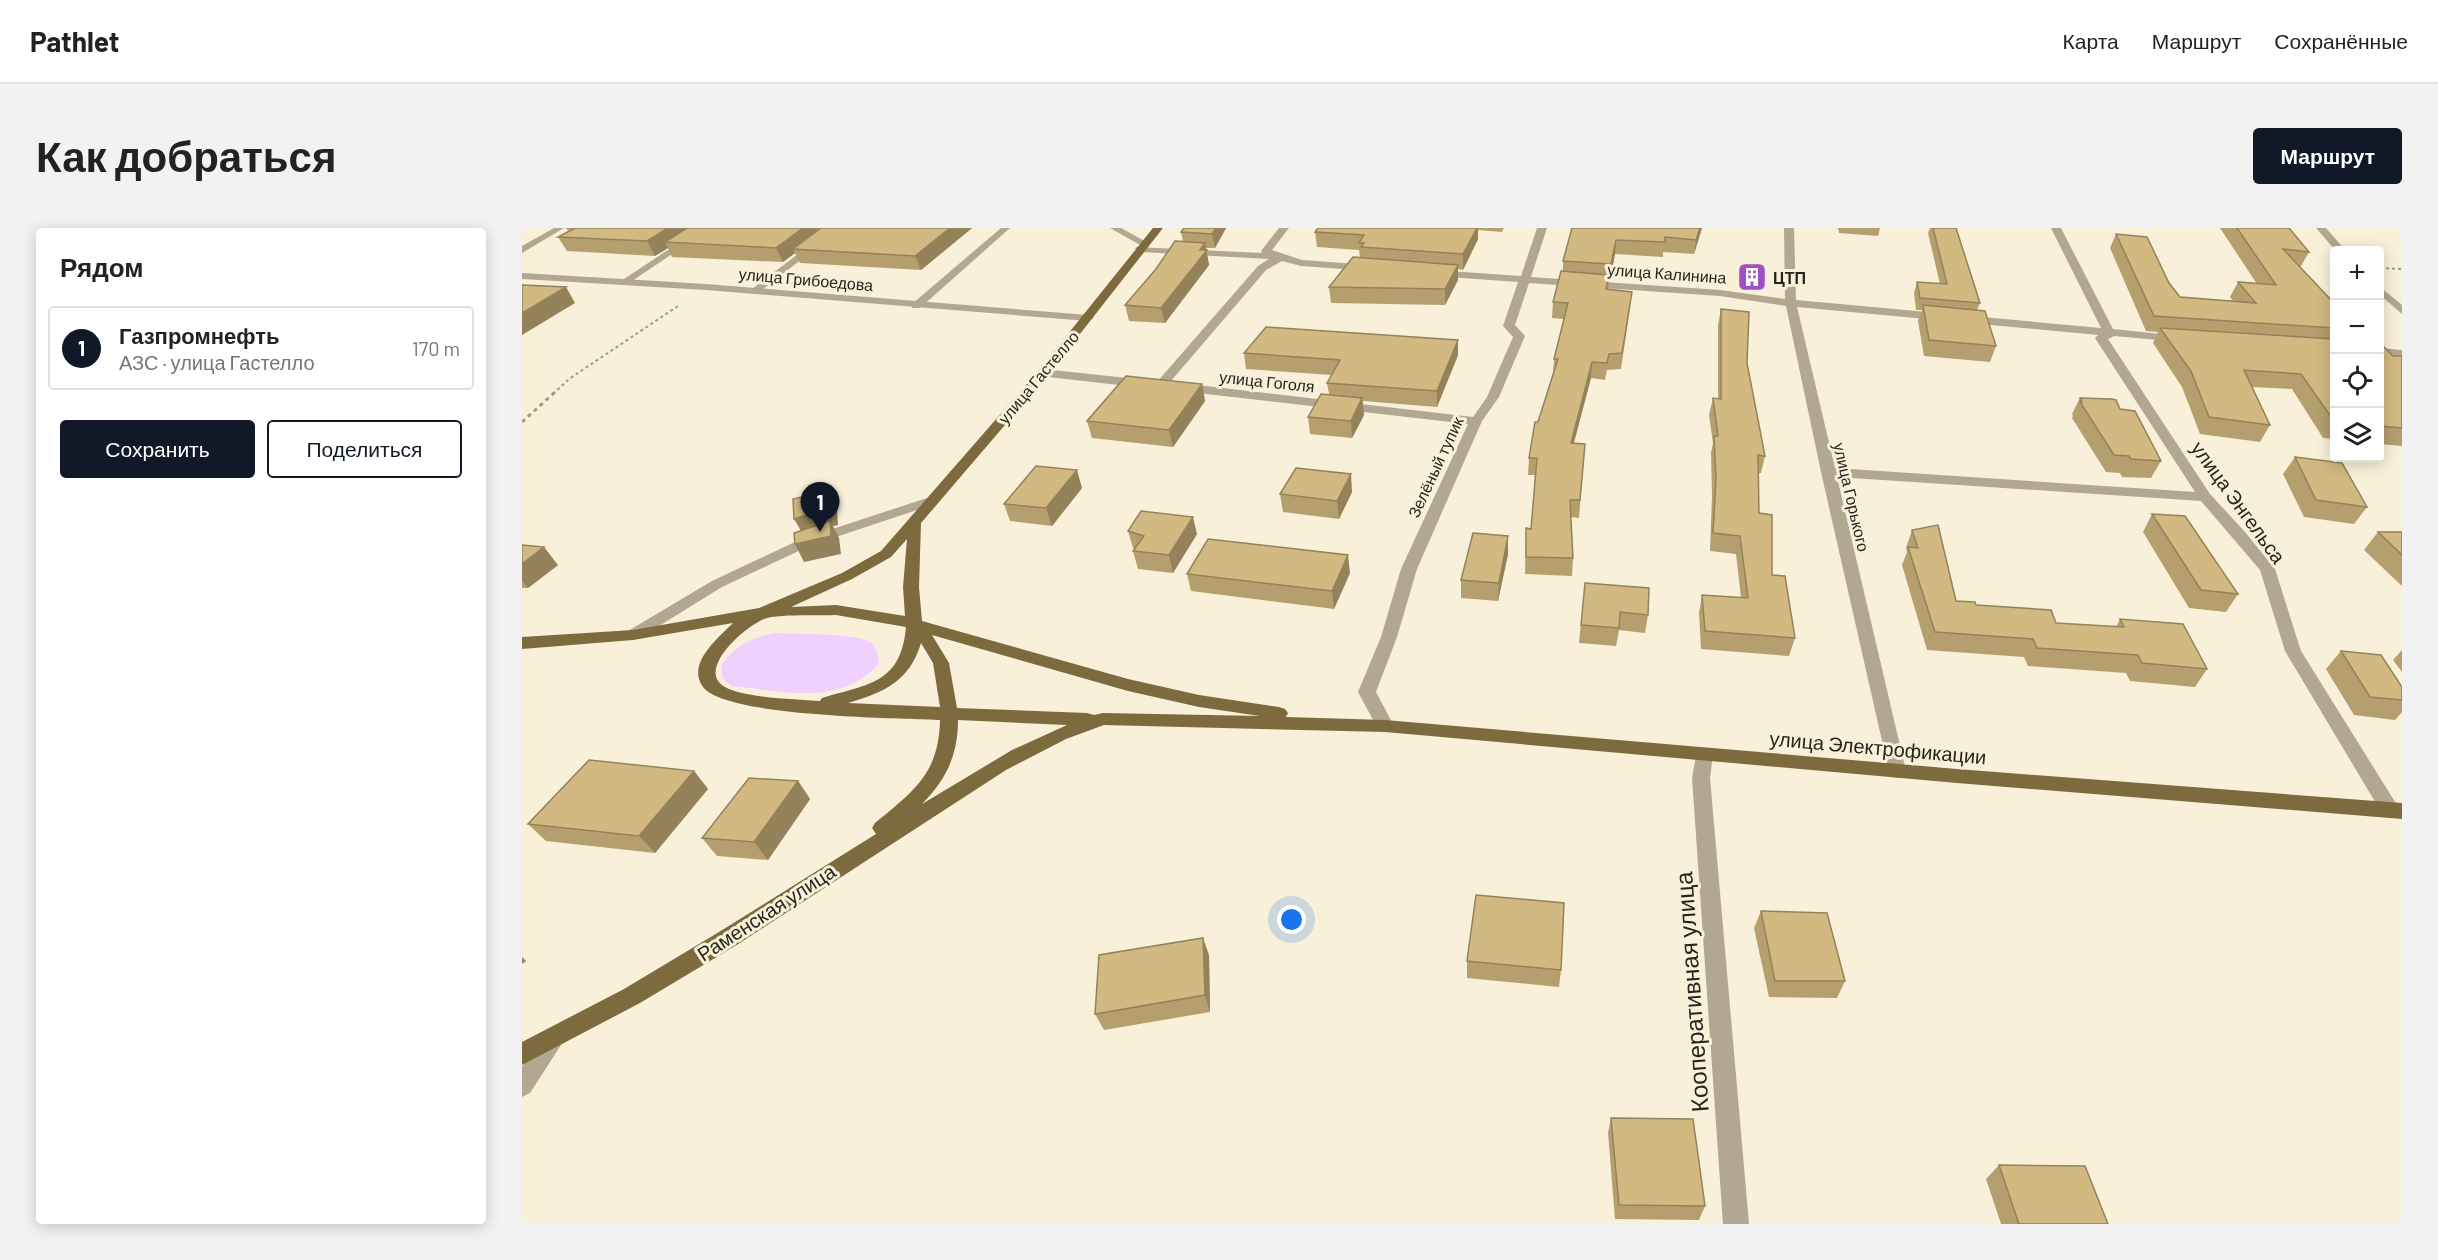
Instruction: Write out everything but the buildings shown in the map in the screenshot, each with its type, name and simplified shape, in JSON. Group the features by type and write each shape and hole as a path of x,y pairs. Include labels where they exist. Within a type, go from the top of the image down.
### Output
{"main road":[{"name":"улица Гастелло","path":"763,613 806,595 886,554 1043,373 1158,228"},
{"path":"811,706 878,688 899,673 909,658 914,624 911,577 916,549 914,523"},
{"path":"522,643 633,635 763,613 836,610 893,618 1128,685 1199,701 1352,724"},
{"path":"763,613 739,627 723,642 710,660 707,673 710,684 719,692 747,700 947,714 1352,724"},
{"name":"Раменская улица","path":"522,1054 632,996 817,881 902,812 930,783 942,763 948,746 946,690 942,665 932,644 914,624"},
{"path":"817,881 1000,764 1042,741 1103,719"},
{"name":"улица Электрофикации","path":"1352,724 2396,811"}],"street":[{"path":"1284,228 1266,251 1301,263 1379,269"},
{"name":"Зелёный тупик","path":"1385,726 1367,692 1389,637 1409,569 1476,421 1493,397 1519,336 1509,326 1542,228"},
{"name":"улица Горького","path":"1789,228 1791,303 1897,771"},
{"name":"улица Энгельса","path":"2056,228 2110,334 2102,338 2205,497 2267,569 2293,651 2396,811"},
{"path":"2321,228 2337,246"},
{"path":"1142,247 1281,257"},
{"path":"1161,385 1262,268 1281,257"},
{"name":"улица Калинина","path":"1423,272 1720,293 1791,303 2193,340"},
{"name":"улица Грибоедова","path":"522,276 706,287 916,306 1088,318"},
{"path":"2384,295 2402,311"},
{"path":"2384,352 2402,354"},
{"name":"улица Гоголя","path":"1043,373 1476,421"},
{"path":"1828,472 2205,497"},
{"name":"Кооперативная улица","path":"1704,755 1701,778 1736,1224"}],"lane":[{"path":"522,250 560,228"},
{"path":"623,283 707,228"},
{"path":"755,291 838,228"},
{"path":"916,306 1006,228"},
{"path":"1114,228 1142,247"},
{"path":"633,635 717,584 804,543 930,501"},
{"path":"522,1086 553,1038"}],"path":[{"path":"2384,268 2402,269"},
{"path":"522,422 569,379 706,287"}],"shaded area":[{"path":"776,633 840,635 863,639 874,646 879,663 864,677 847,686 810,693 731,686 722,677 722,664 739,647 759,637"}],"place":[{"name":"ЦТП","path":"1752,277"},
{"name":"Газпромнефть","path":"820,532"}]}
